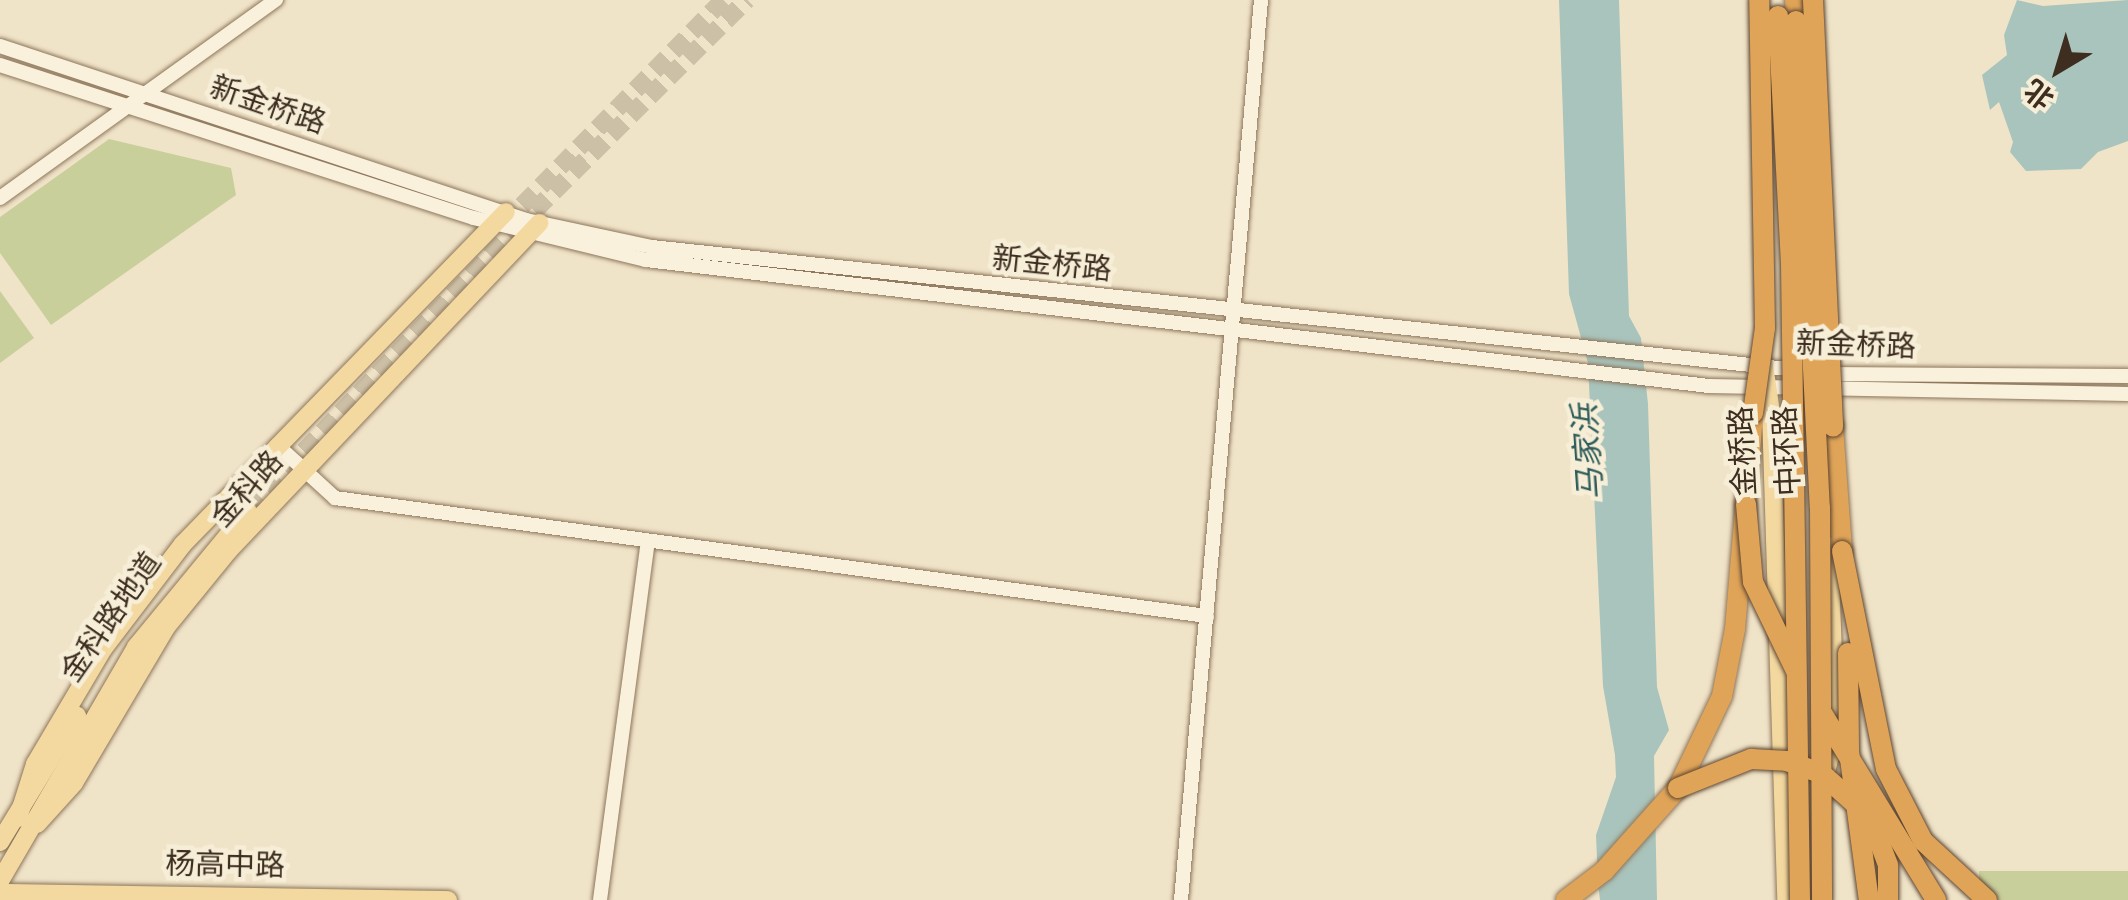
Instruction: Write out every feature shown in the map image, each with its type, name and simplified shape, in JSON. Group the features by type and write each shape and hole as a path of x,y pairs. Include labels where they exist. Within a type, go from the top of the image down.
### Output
{"highway":[{"path":"1566,900 1604,871 1678,788 1707,733 1730,662 1765,328 1759,0"},
{"name":"中环路","path":"1777,0 1791,263 1804,900"},
{"name":"中环路","path":"1795,0 1818,482 1825,900"},
{"path":"1813,0 1823,310 1842,551 1850,751 1869,900"},
{"path":"1818,482 1823,310"},
{"path":"1746,504 1747,556 1763,609 1936,900"},
{"path":"1842,551 1886,770 1932,853 1987,900"},
{"path":"1678,788 1751,759 1788,761 1822,774 1870,818 1888,865 1888,900"}],"main road":[{"name":"金桥路","path":"1749,0 1764,369"},
{"path":"1805,0 1808,371 1815,392 1836,732 1825,776"},
{"name":"金科路","path":"18,818 36,764 103,649 183,544 499,218"},
{"name":"金科路","path":"0,882 37,824 74,783 167,626 301,470 534,228"},
{"path":"1764,369 1776,391 1793,518 1812,556"},
{"name":"金桥路","path":"1776,391 1786,900"},
{"path":"1815,392 1812,556 1825,776 1825,900"},
{"name":"金科路地道","path":"54,773 126,634 241,507"},
{"path":"1782,755 1802,793 1804,900"},
{"name":"金科路","path":"37,824 54,773"},
{"name":"金科路","path":"0,842 54,773"},
{"name":"杨高中路","path":"0,893 448,900"}],"street":[{"path":"0,198 276,0"},
{"path":"1181,900 1237,313 1261,0"},
{"name":"新金桥路","path":"0,46 499,218"},
{"name":"新金桥路","path":"0,65 126,107 646,260 1576,371 1776,391 2128,394"},
{"name":"新金桥路","path":"534,228 756,262 1764,369 2128,376"},
{"path":"277,445 335,498 1207,616"},
{"path":"600,900 648,542"}],"green space":[{"path":"109,139 231,168 236,195 51,325 0,253 0,217"},
{"path":"0,291 34,338 0,363"},
{"path":"1979,871 2128,871 2128,900 1979,900"}],"water":[{"path":"1559,0 1619,0 1629,316 1641,338 1648,404 1657,687 1669,730 1654,756 1657,900 1600,900 1598,884 1596,835 1616,777 1603,686 1588,363 1569,294"},
{"path":"2017,0 2043,6 2128,0 2128,141 2098,152 2081,169 2026,171 2010,152 2013,142 1999,102 1990,110 1982,75 2007,55 2004,35"}],"tunnel":[{"path":"503,225 723,0"},
{"path":"248,510 515,230 747,0"}],"water label":[{"name":"马家浜","path":"1588,452"}]}
